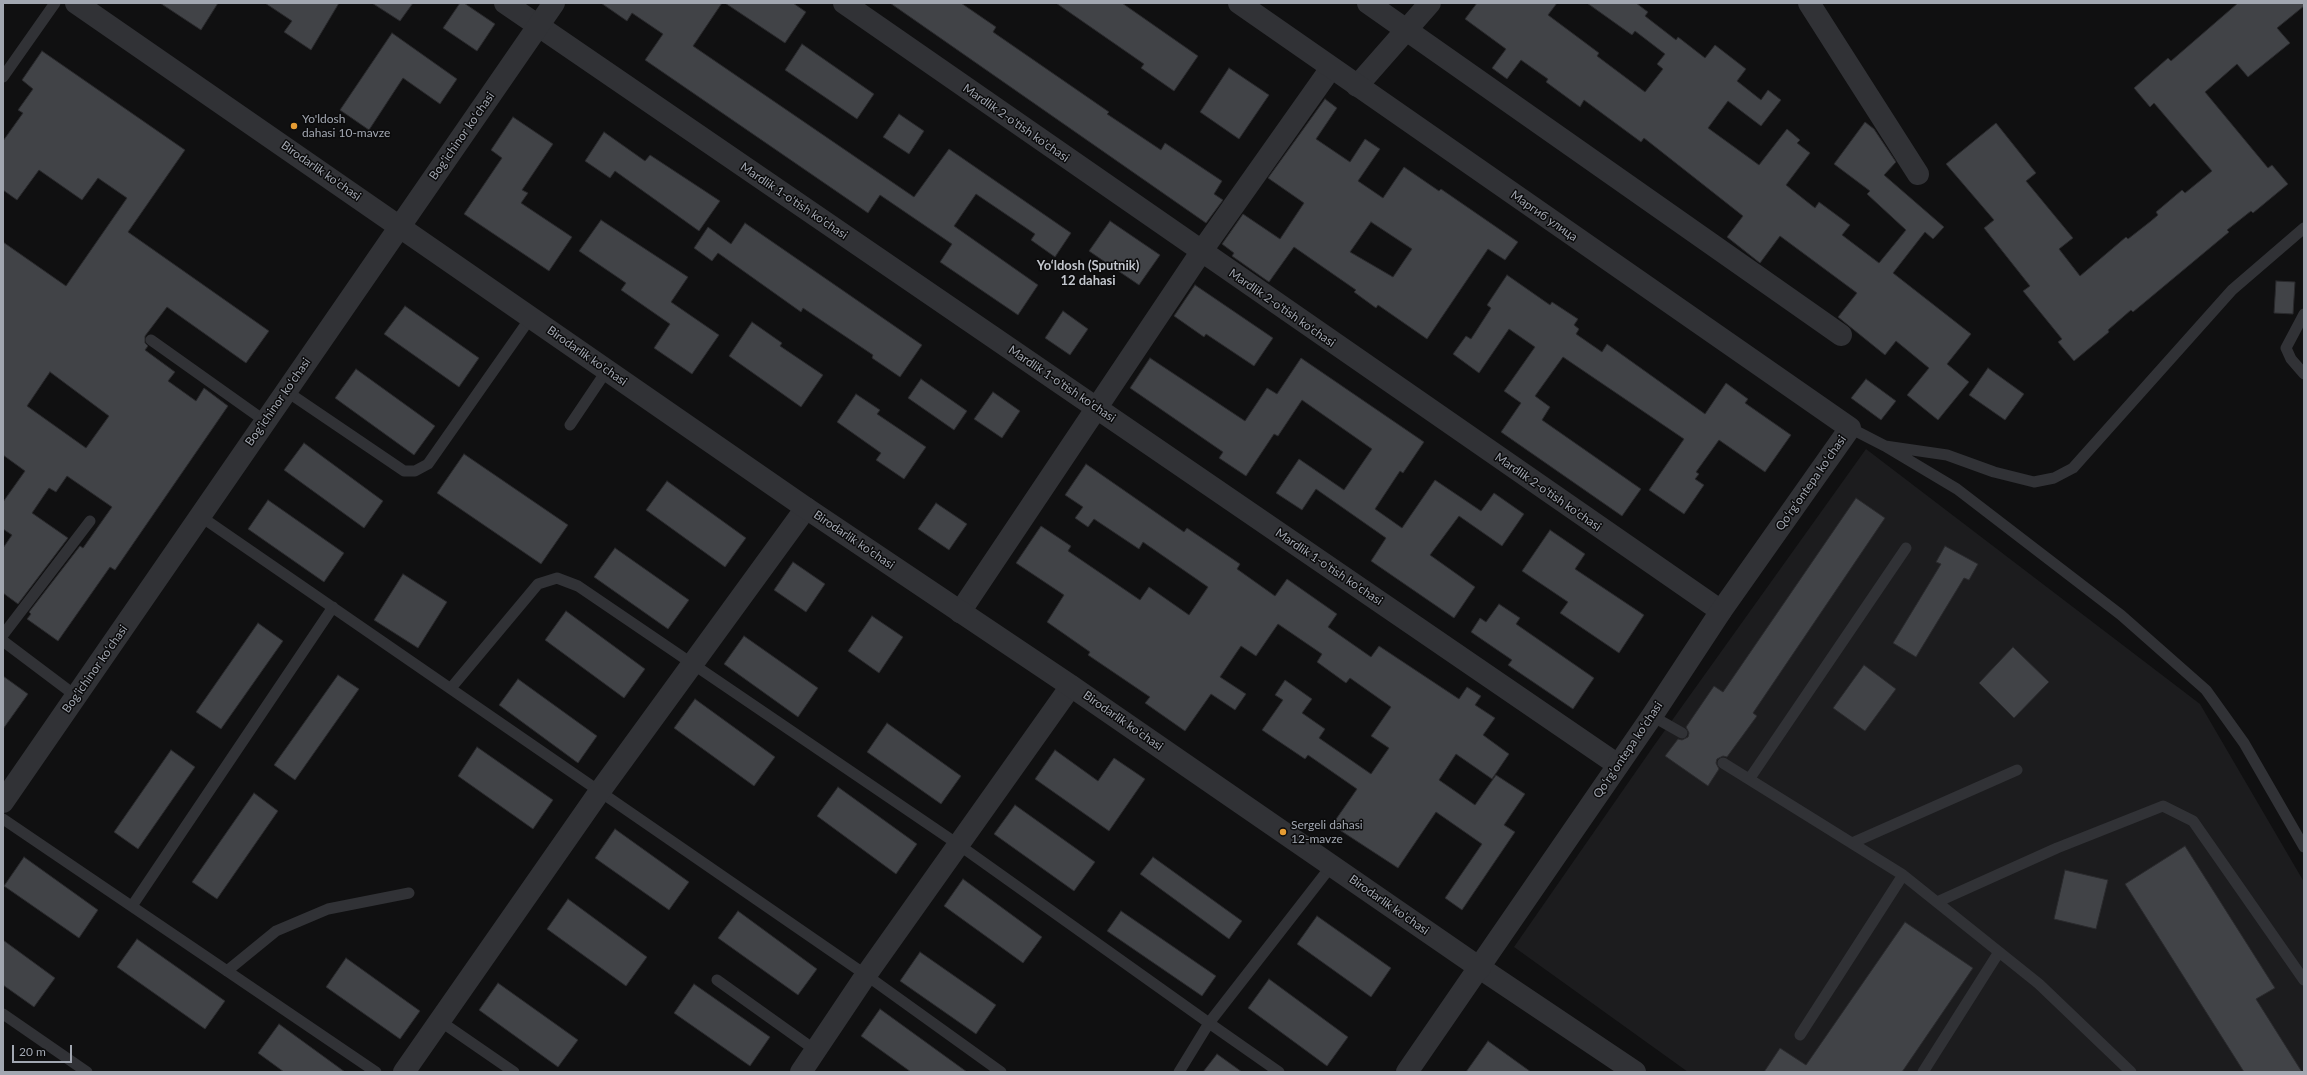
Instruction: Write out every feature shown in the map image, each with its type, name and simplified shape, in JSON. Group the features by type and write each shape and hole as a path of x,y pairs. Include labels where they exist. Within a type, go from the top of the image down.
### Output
{"street":[{"name":"Birodarlik ko'chasi","path":"76,3 806,508 1071,686 1332,865 1623,1069"},
{"name":"Mardlik 1-o'tish ko'chasi","path":"505,3 1618,765"},
{"name":"Bogʻichinor koʻchasi","path":"3,802 554,3"},
{"name":"Mardlik 2-o'tish ko'chasi","path":"844,3 1201,252 1721,611"},
{"name":"Маргиб улица","path":"1239,3 1850,428"},
{"path":"1368,3 1841,335"},
{"path":"1357,86 1430,3"},
{"path":"1809,3 1918,174"},
{"path":"960,612 1201,252 1332,68"},
{"name":"Qoʻrgʻontepa koʻchasi","path":"1407,1072 1652,716 1721,611 1850,428"},
{"path":"404,1072 600,791 806,508"},
{"path":"801,1072 866,975 1071,686"}],"lane":[{"path":"3,77 55,3"},
{"path":"1885,446 1947,455 1994,472 2034,482 2054,478 2074,468 2232,290 2304,228"},
{"path":"2304,314 2286,348 2291,359 2304,374"},
{"path":"286,391 404,471 415,471 428,464 531,317"},
{"path":"151,340 265,421"},
{"path":"570,425 607,370"},
{"path":"1850,428 1885,446 1957,489 2121,616 2206,690 2244,743 2304,847"},
{"path":"200,516 866,975 1001,1072"},
{"path":"3,635 90,521"},
{"path":"1750,778 1906,548"},
{"path":"451,688 538,584 557,578 578,586 958,845 1279,1072"},
{"path":"132,906 333,607"},
{"path":"3,642 76,696"},
{"path":"1652,716 1682,733"},
{"path":"1723,763 1750,778 1903,875 2039,984 2131,1072"},
{"path":"1852,843 2017,770"},
{"path":"1937,902 2057,848 2163,806 2193,821 2304,980"},
{"path":"3,819 376,1072"},
{"path":"1179,1072 1209,1023 1332,865"},
{"path":"1800,1035 1903,875"},
{"path":"227,971 276,931 328,909 409,893"},
{"path":"1923,1072 1999,952"},
{"path":"717,980 815,1050"},
{"path":"3,1014 87,1072"},
{"path":"440,1021 514,1072"}],"shaded area":[{"path":"1866,449 2200,704 2304,882 2304,1072 1688,1072 1514,947 1653,747"}],"building":[{"path":"160,3 218,3 201,30"},
{"path":"265,3 339,3 311,50 284,32 292,21"},
{"path":"372,3 413,3 400,21"},
{"path":"460,3 464,3 495,24 477,51 443,28"},
{"path":"601,3 722,3 693,46 914,197 949,149 1071,233 1055,257 1031,240 1035,234 976,194 954,226 1038,285 1018,315 940,262 952,244 880,195 868,213 645,60 663,34 632,13 627,21"},
{"path":"725,3 793,3 806,12 785,43"},
{"path":"890,3 961,3 996,27 993,32 1109,112 1107,114 1161,150 1165,143 1222,181 1214,194 1223,200 1206,223"},
{"path":"1056,3 1122,3 1198,56 1174,91 1141,68 1144,64"},
{"path":"1477,3 1557,3 1548,15 1599,53 1597,56 1645,92 1663,69 1657,64 1665,54 1635,31 1632,35 1587,3 1636,3 1648,12 1645,16 1676,40 1678,37 1705,58 1715,45 1746,69 1737,81 1761,100 1768,90 1781,100 1761,126 1728,101 1708,128 1759,165 1787,129 1800,140 1797,143 1810,153 1786,185 1815,208 1819,202 1850,225 1842,235 1879,263 1906,230 1867,194 1870,191 1834,164 1865,122 1874,129 1896,162 1884,175 1944,227 1933,239 1925,232 1893,273 1971,334 1947,364 1969,382 1938,420 1907,395 1929,368 1896,341 1885,355 1838,317 1857,293 1780,236 1760,263 1727,237 1743,216 1644,138 1641,142 1584,100 1580,107 1546,82 1548,79 1521,60 1507,79 1492,68 1506,49 1465,19"},
{"path":"2238,3 2304,3 2304,6 2277,28 2290,43 2248,77 2237,64 2205,92 2268,168 2272,165 2288,184 2253,213 2251,211 2227,230 2229,232 2133,312 2131,310 2108,330 2109,332 2074,361 2058,342 2062,339 2023,291 2030,286 1984,228 1994,220 1946,164 1996,123 2036,173 2026,181 2073,238 2059,249 2080,276 2126,237 2128,239 2151,221 2158,215 2156,212 2182,190 2185,193 2212,171 2154,103 2150,107 2134,88 2168,58 2171,61"},
{"path":"392,33 457,79 440,104 403,78 369,130 340,110"},
{"path":"802,44 874,94 857,119 785,70"},
{"path":"42,51 185,150 128,232 269,331 246,363 167,307 145,336 145,343 148,346 145,350 175,372 168,381 196,401 204,388 228,406 115,570 110,567 58,641 27,619 31,614 29,612 80,546 83,548 112,507 67,476 56,492 49,488 32,513 68,538 18,604 3,593 3,548 12,535 3,529 3,502 25,471 3,455 3,242 66,286 127,198 98,178 82,200 39,170 17,200 3,190 3,141 23,113 18,110 33,89 22,80","holes":["50,372 109,416 86,448 27,406"]},
{"path":"1229,68 1269,95 1239,139 1200,112"},
{"path":"1325,99 1337,108 1316,139 1350,162 1365,139 1380,149 1358,181 1383,198 1404,167 1439,191 1441,189 1518,242 1505,260 1488,249 1427,339 1378,305 1376,308 1354,292 1356,290 1294,247 1269,282 1232,256 1234,253 1222,244 1243,214 1280,239 1304,203 1268,178","holes":["1371,222 1412,249 1393,277 1350,252"]},
{"path":"899,114 924,131 909,154 883,137"},
{"path":"513,117 553,144 522,190 528,193 521,203 572,237 549,271 464,214 502,158 491,150"},
{"path":"604,132 645,161 650,155 720,201 699,231 615,171 610,178 585,161"},
{"path":"601,220 688,277 671,302 719,335 692,374 654,348 670,324 621,290 626,283 579,251"},
{"path":"1110,221 1160,255 1139,285 1089,251"},
{"path":"745,223 922,345 900,377 872,358 873,355 803,308 801,312 718,253 712,261 694,248 708,227 731,244"},
{"path":"1507,275 1550,305 1552,302 1578,319 1574,325 1579,329 1576,334 1602,352 1607,344 1705,414 1726,383 1748,399 1745,403 1791,435 1765,472 1719,440 1696,472 1699,474 1695,479 1704,485 1684,514 1649,490 1684,439 1563,357 1535,396 1550,407 1542,420 1641,489 1622,516 1501,432 1521,403 1504,391 1535,347 1509,329 1479,373 1453,354 1466,336 1471,339 1491,308 1487,305"},
{"path":"2276,281 2295,282 2293,314 2274,313"},
{"path":"1195,285 1273,338 1254,366 1206,334 1204,337 1174,316"},
{"path":"405,306 479,358 459,387 384,334"},
{"path":"1063,311 1088,329 1070,355 1045,338"},
{"path":"752,322 782,343 780,346 823,375 801,407 729,356"},
{"path":"1150,358 1245,421 1267,388 1277,394 1301,358 1424,442 1403,473 1400,471 1375,509 1402,528 1435,480 1481,511 1494,493 1524,514 1502,546 1459,516 1430,555 1475,587 1454,618 1371,561 1386,538 1316,489 1302,510 1276,493 1299,459 1344,490 1372,449 1302,400 1278,436 1274,434 1246,476 1219,458 1223,452 1130,388"},
{"path":"1988,368 2024,394 2005,420 1969,395"},
{"path":"356,369 435,426 414,455 335,398"},
{"path":"921,379 967,411 954,430 908,398"},
{"path":"1866,379 1896,401 1881,420 1851,398"},
{"path":"993,392 1020,411 1002,438 974,419"},
{"path":"856,394 880,410 877,414 926,447 904,479 876,460 881,453 837,422"},
{"path":"304,443 383,501 364,528 284,470"},
{"path":"464,454 568,525 541,564 437,493"},
{"path":"1086,464 1184,532 1187,528 1240,564 1237,569 1275,596 1287,579 1337,614 1328,627 1371,657 1379,646 1459,699 1467,687 1481,696 1475,705 1495,718 1483,735 1509,754 1492,779 1456,754 1439,780 1475,805 1496,775 1525,794 1504,825 1515,832 1462,910 1445,898 1482,844 1436,812 1398,868 1332,825 1357,789 1308,755 1305,759 1262,730 1283,700 1275,695 1285,680 1312,699 1302,713 1325,729 1319,738 1371,774 1389,748 1371,736 1391,707 1350,678 1346,683 1317,662 1322,654 1278,624 1256,656 1241,646 1220,677 1246,694 1235,710 1211,694 1185,731 1145,703 1150,697 1088,655 1090,652 1047,622 1064,595 1016,563 1041,526 1071,546 1068,551 1140,600 1149,587 1189,615 1208,587 1143,542 1139,549 1094,519 1088,527 1075,518 1083,507 1065,495"},
{"path":"667,481 746,538 725,567 646,510"},
{"path":"1856,498 1885,518 1753,713 1757,716 1727,757 1723,756 1717,759 1716,763 1719,769 1708,786 1665,756 1678,739 1682,740 1688,737 1689,733 1686,727 1714,686 1723,692"},
{"path":"268,500 344,553 324,582 248,529"},
{"path":"936,503 967,524 949,550 918,529"},
{"path":"1550,530 1585,554 1575,569 1644,615 1619,653 1560,613 1568,602 1522,571"},
{"path":"1945,546 1978,564 1969,580 1964,578 1916,657 1893,643 1941,564 1936,562"},
{"path":"615,548 689,600 668,629 594,577"},
{"path":"793,562 825,584 806,612 774,590"},
{"path":"403,574 447,602 418,648 374,620"},
{"path":"1499,604 1520,618 1516,624 1594,678 1573,709 1508,665 1512,660 1471,632 1480,618 1486,622"},
{"path":"566,611 645,669 624,698 545,640"},
{"path":"872,616 903,637 879,673 848,651"},
{"path":"258,623 283,641 221,729 196,712"},
{"path":"744,636 818,688 798,717 724,664"},
{"path":"2013,647 2049,682 2014,718 1979,683"},
{"path":"1864,665 1896,689 1865,731 1833,708"},
{"path":"338,675 359,689 295,780 274,765"},
{"path":"3,676 28,694 3,729"},
{"path":"518,679 597,736 578,763 499,705"},
{"path":"695,699 775,757 754,786 674,728"},
{"path":"887,723 961,776 941,804 867,752"},
{"path":"477,747 553,800 533,829 458,776"},
{"path":"171,750 195,767 138,849 114,832"},
{"path":"1055,750 1098,781 1114,758 1145,779 1109,831 1035,779"},
{"path":"838,787 917,844 896,874 817,816"},
{"path":"254,793 278,811 217,899 192,882"},
{"path":"1015,805 1095,862 1074,891 994,834"},
{"path":"615,829 689,882 669,910 595,858"},
{"path":"2185,846 2275,988 2256,999 2302,1072 2244,1072 2125,884"},
{"path":"24,857 98,910 79,938 4,886"},
{"path":"1153,857 1242,921 1229,939 1140,874"},
{"path":"2065,870 2108,880 2096,929 2054,919"},
{"path":"963,879 1042,937 1023,963 944,906"},
{"path":"568,899 647,957 626,986 547,929"},
{"path":"738,911 817,969 798,995 718,938"},
{"path":"1121,911 1216,976 1202,996 1107,931"},
{"path":"1317,916 1391,968 1371,997 1297,944"},
{"path":"1905,922 1973,968 1902,1072 1764,1072 1780,1048 1806,1065"},
{"path":"137,939 225,1001 205,1029 117,967"},
{"path":"3,940 55,978 34,1007 3,985"},
{"path":"920,952 996,1005 976,1034 900,981"},
{"path":"346,958 420,1011 400,1039 326,987"},
{"path":"1269,979 1348,1037 1327,1066 1248,1008"},
{"path":"498,983 578,1040 558,1067 479,1010"},
{"path":"694,984 770,1037 750,1066 674,1013"},
{"path":"880,1009 967,1072 911,1072 861,1036"},
{"path":"279,1024 345,1072 284,1072 258,1053"},
{"path":"1488,1041 1531,1072 1466,1072"},
{"path":"1217,1054 1242,1072 1203,1072"}],"place":[{"name":"Yo'ldosh dahasi 10-mavze","path":"294,126"},
{"name":"Sergeli dahasi 12-mavze","path":"1283,832"}],"district":[{"name":"Yo‘ldosh (Sputnik) 12 dahasi","path":"1088,274"}]}
